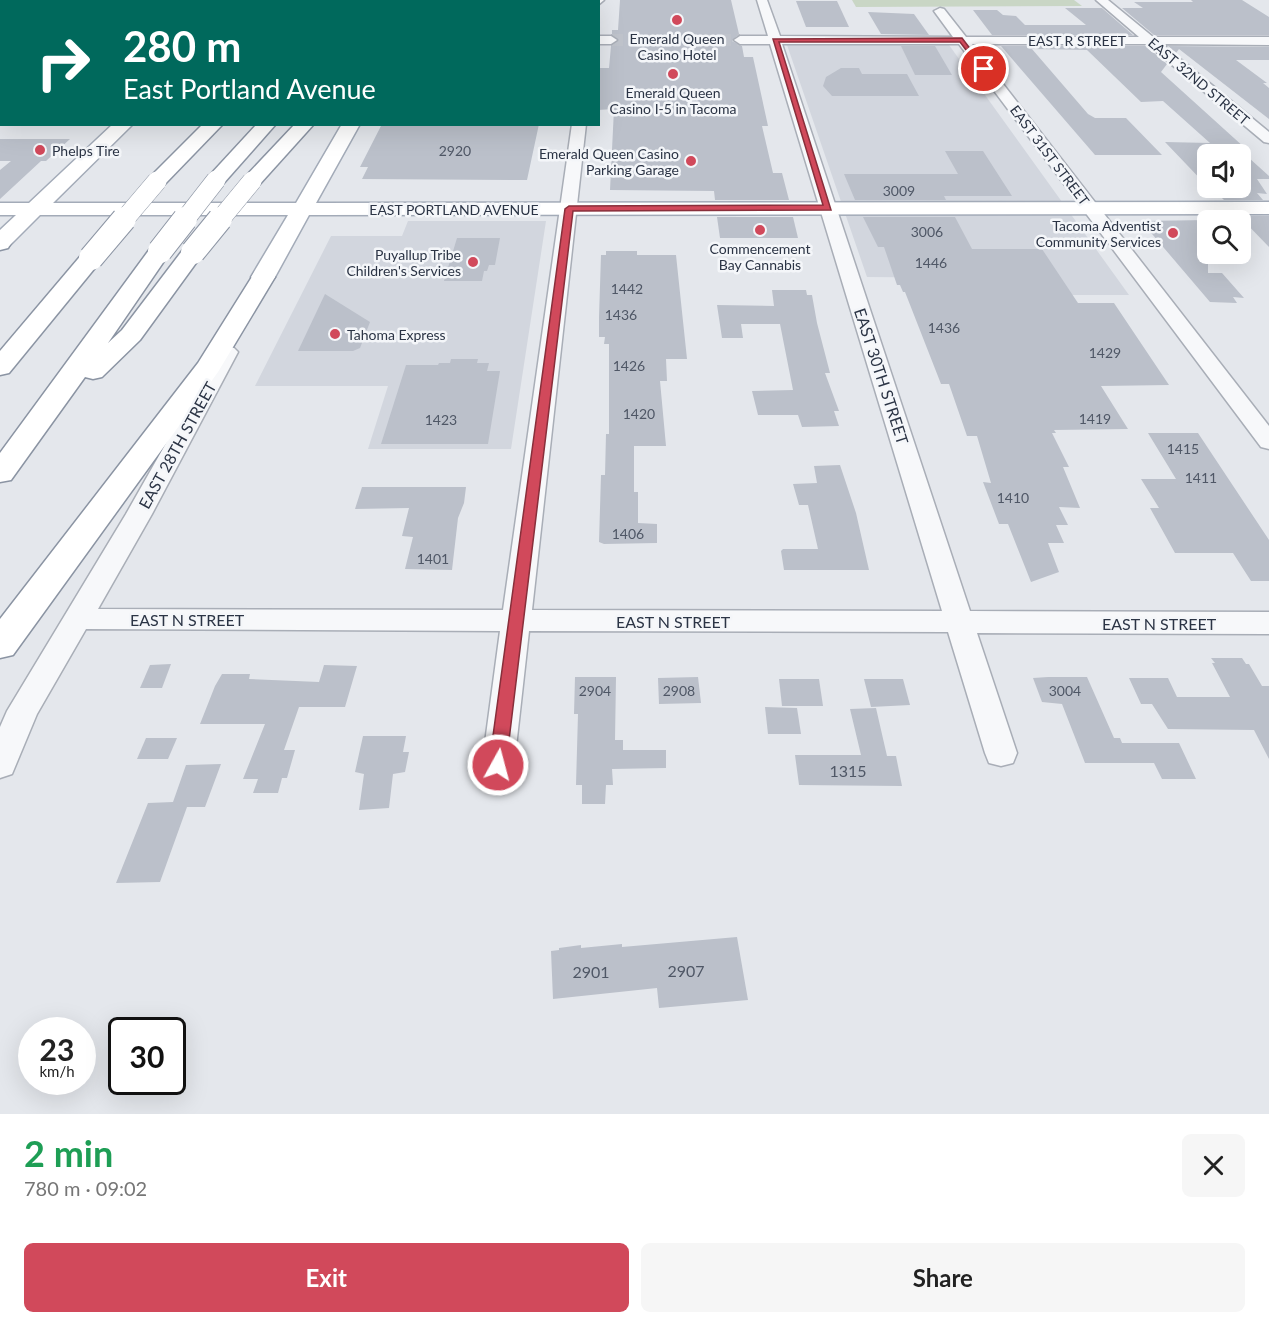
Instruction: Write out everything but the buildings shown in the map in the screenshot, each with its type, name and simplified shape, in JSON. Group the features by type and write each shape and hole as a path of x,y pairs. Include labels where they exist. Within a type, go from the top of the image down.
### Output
{"main road":[{"path":"0,242 122,126"},
{"path":"0,367 203,126"},
{"path":"157,181 212,126"},
{"path":"0,473 38,424 160,251 216,180 265,126"},
{"path":"38,424 131,335 193,252 252,181 303,126"},
{"name":"EAST 28TH STREET","path":"268,270 350,126"},
{"path":"321,175 334,193 390,210"},
{"name":"EAST PORTLAND AVENUE","path":"0,209 1269,208"},
{"path":"0,645 209,366 268,270 301,237 316,228 350,217 390,210"}],"street":[{"name":"EAST 30TH STREET","path":"762,0 1000,753"},
{"name":"EAST 32ND STREET","path":"1101,0 1269,139"},
{"name":"EAST 31ST STREET","path":"940,11 1269,442"},
{"name":"EAST R STREET","path":"740,40 1269,40"},
{"path":"498,765 579,126"},
{"name":"EAST 28TH STREET","path":"0,764 23,711 139,514 223,361 268,270"},
{"name":"EAST N STREET","path":"77,619 1269,623"}],"shaded area":[{"path":"787,45 949,45 1129,295 994,295 985,278 867,277"},
{"path":"408,221 546,221 511,449 368,449 388,386 255,386 331,236 402,236"}],"green space":[{"path":"852,0 1074,0 1082,6 856,7"}],"tunnel":[{"path":"611,40 740,40"}],"place":[{"name":"Emerald Queen Casino Hotel","path":"677,20"},
{"name":"Emerald Queen Casino I-5 in Tacoma","path":"673,74"},
{"name":"Phelps Tire","path":"40,150"},
{"name":"Emerald Queen Casino Parking Garage","path":"691,161"},
{"name":"Commencement Bay Cannabis","path":"760,230"},
{"name":"Tacoma Adventist Community Services","path":"1173,233"},
{"name":"Puyallup Tribe Children's Services","path":"473,262"},
{"name":"Tahoma Express","path":"335,334"}],"route":[{"path":"498,765 569,209 828,208 775,40 962,40 984,69"}]}
